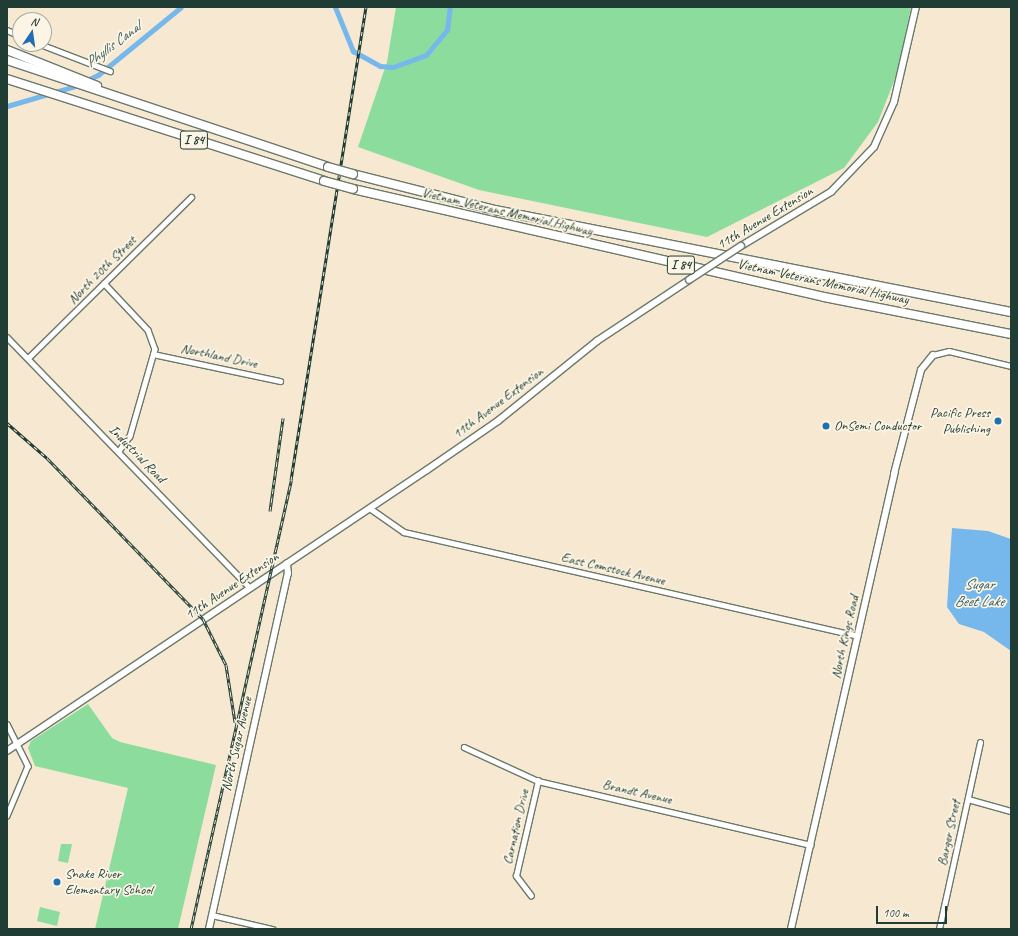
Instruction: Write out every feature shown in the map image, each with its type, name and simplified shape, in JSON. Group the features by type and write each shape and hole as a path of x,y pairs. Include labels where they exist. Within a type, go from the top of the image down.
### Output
{"highway":[{"path":"7,50 68,78 95,85 162,114"},
{"name":"I 84","path":"7,60 68,78 86,88 162,114"},
{"name":"Vietnam Veterans Memorial Highway","path":"7,79 40,91 65,97 324,181 354,189 824,297 1011,334"},
{"path":"7,82 40,91"},
{"name":"Vietnam Veterans Memorial Highway","path":"162,114 328,167 495,210 1011,312"}],"street":[{"name":"11th Avenue Extension","path":"7,751 250,588 371,509 498,421 597,341 741,246 837,188 874,147 894,102 916,7"},
{"path":"52,49 110,72"},
{"name":"North 20th Street","path":"28,358 191,197"},
{"path":"104,283 148,330 153,354 130,436 119,451"},
{"name":"Industrial Road","path":"7,337 250,588"},
{"path":"933,355 949,351 1011,366"},
{"name":"Northland Drive","path":"153,354 280,381"},
{"name":"North Kings Road","path":"791,929 857,636 909,416 921,370 933,355"},
{"name":"East Comstock Avenue","path":"371,509 404,532 857,636"},
{"name":"North Sugar Avenue","path":"209,929 288,574 287,564"},
{"path":"7,724 18,744 28,771 7,816"},
{"name":"Barger Street","path":"939,929 980,742"},
{"name":"Brandt Avenue","path":"464,747 538,781 811,845"},
{"name":"Carnation Drive","path":"531,896 516,876 538,781"},
{"path":"968,799 1011,811"},
{"path":"212,915 272,929"}],"green space":[{"path":"396,7 911,7 898,71 878,122 844,168 707,237 479,190 358,147 387,62"},
{"path":"88,704 112,738 120,742 216,765 178,929 95,929 128,788 35,766 28,748 31,741"},
{"path":"61,844 72,844 68,863 58,861"},
{"path":"40,907 60,912 57,926 37,921"}],"water":[{"name":"Sugar Beet Lake","path":"952,528 988,531 1011,539 1011,651 984,632 959,624 947,607"}],"waterway":[{"name":"Phyllis Canal","path":"7,106 72,87 98,75 181,7"},
{"name":"Phyllis Canal","path":"335,7 353,51 380,66 393,67 426,55 447,30 450,7"}],"railway":[{"path":"191,929 291,480 366,7"},
{"path":"270,511 283,418"},
{"path":"7,423 47,458 203,619 226,665 235,722"}],"place":[{"name":"Pacific Press Publishing","path":"998,421"},
{"name":"OnSemi Conductor","path":"826,426"},
{"name":"Snake River Elementary School","path":"57,882"}]}
